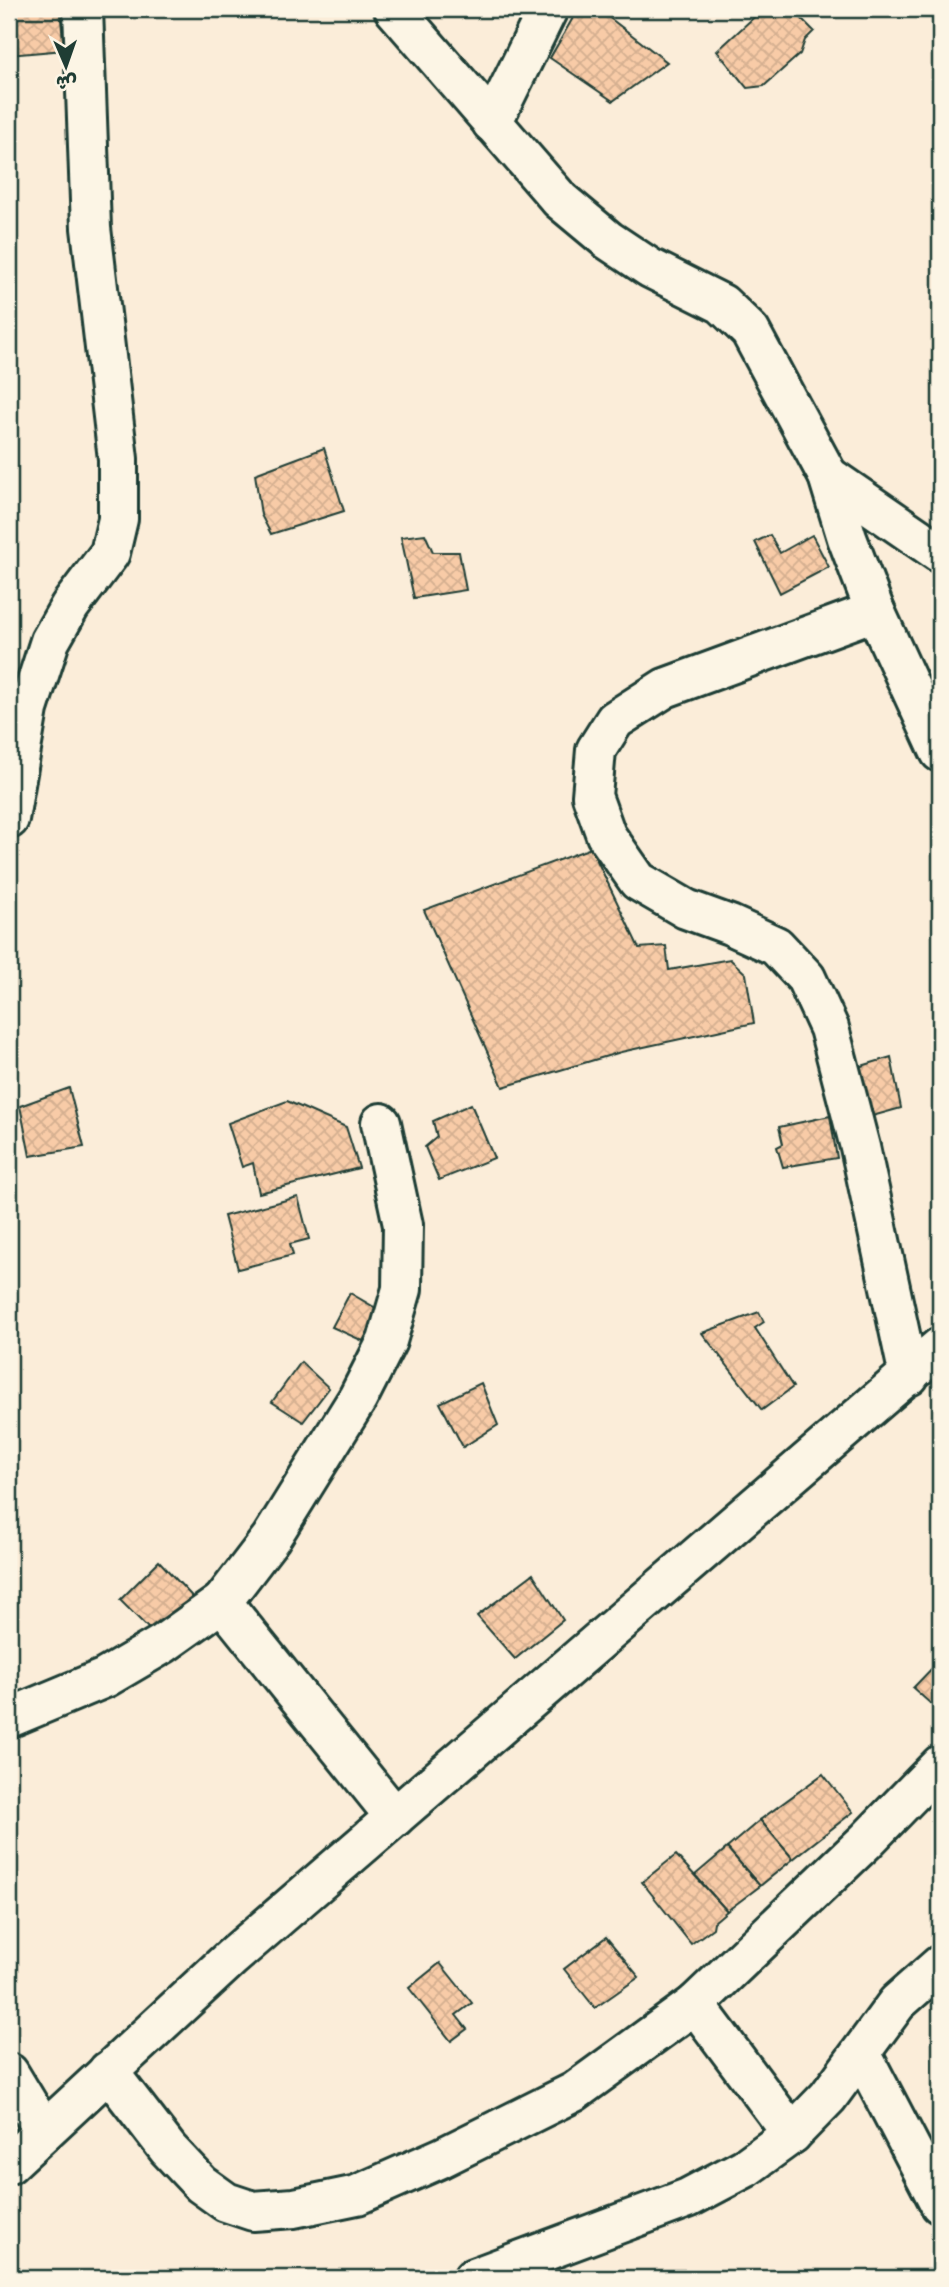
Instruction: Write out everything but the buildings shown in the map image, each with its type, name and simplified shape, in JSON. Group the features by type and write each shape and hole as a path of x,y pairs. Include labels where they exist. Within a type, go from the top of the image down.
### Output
{"street":[{"path":"9,819 28,709 50,641 70,606 110,553 118,519 118,459 91,228 82,45 83,9"},
{"path":"394,9 560,200 608,240 650,268 722,304 750,331 828,476 847,538 875,611 940,752"},
{"path":"492,123 548,9"},
{"path":"828,476 940,554"},
{"path":"875,611 665,688 615,720 596,750 592,796 606,835 638,881 685,909 730,925 776,946 806,978 829,1028 853,1121 909,1376"},
{"path":"9,1718 104,1678 163,1644 222,1602 271,1538 358,1398 387,1341 402,1289 403,1225 381,1123"},
{"path":"9,2164 231,1958 940,1347"},
{"path":"222,1602 395,1817"},
{"path":"108,2071 168,2149 201,2184 226,2202 253,2211 294,2208 357,2194 441,2158 574,2092 701,2012 940,1765"},
{"path":"473,2278 688,2198 746,2168 786,2126 828,2097 897,2003 940,1965"},
{"path":"701,2012 786,2126"},
{"path":"861,2053 940,2204"},
{"path":"9,2073 44,2131"}]}
